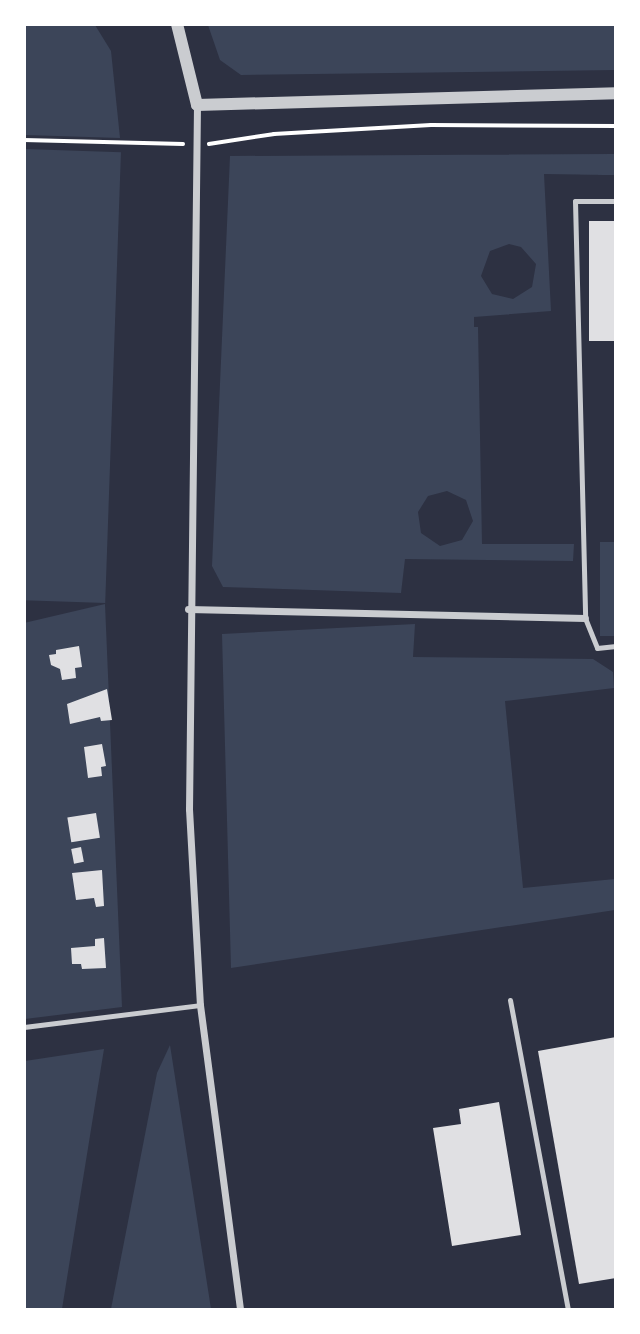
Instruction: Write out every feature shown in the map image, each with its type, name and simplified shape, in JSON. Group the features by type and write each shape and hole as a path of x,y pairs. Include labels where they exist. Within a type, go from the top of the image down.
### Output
{"street":[{"path":"177,24 197,105 199,145 188,609 189,809 200,1005 240,1310"},
{"path":"197,105 615,93"},
{"path":"188,609 585,618"}],"lane":[{"path":"615,201 575,201 585,618 597,648 615,646"},
{"path":"510,1000 568,1310"},
{"path":"24,1027 200,1005"}],"path":[{"path":"24,140 199,145 274,134 431,125 615,126"}],"shaded area":[{"path":"25,24 95,25 111,51 120,138 25,135"},
{"path":"208,25 615,25 615,70 241,75 220,60"},
{"path":"25,149 121,152 105,603 24,600"},
{"path":"615,154 615,175 544,174 551,311 474,317 474,327 478,327 482,544 574,544 573,561 405,559 401,593 223,587 212,566 230,156","holes":["509,244 521,247 536,264 532,287 513,299 492,294 481,276 490,251","447,491 466,500 473,521 462,540 440,546 421,533 418,512 428,496"]},
{"path":"600,542 615,542 615,636 600,636"},
{"path":"105,604 122,1007 25,1019 24,623"},
{"path":"415,624 413,657 593,659 613,672 614,688 505,701 523,888 615,879 615,910 231,968 222,634"},
{"path":"170,1045 211,1309 111,1309 157,1073"},
{"path":"104,1049 62,1309 25,1309 25,1061"}],"building":[{"path":"589,221 616,221 616,341 589,341"},
{"path":"79,646 82,667 75,668 76,678 62,680 60,669 51,665 49,655 56,654 56,650"},
{"path":"107,689 112,720 101,721 100,717 70,724 67,704"},
{"path":"102,744 106,766 101,767 102,776 88,778 84,747"},
{"path":"96,813 100,838 71,842 67,818"},
{"path":"81,847 84,862 74,864 71,849"},
{"path":"102,870 104,906 96,907 94,898 76,900 72,873"},
{"path":"104,938 106,968 82,969 81,964 72,964 71,948 95,946 95,939"},
{"path":"616,1037 616,1278 579,1284 538,1051"},
{"path":"499,1102 521,1235 452,1246 433,1128 461,1124 459,1109"}]}
